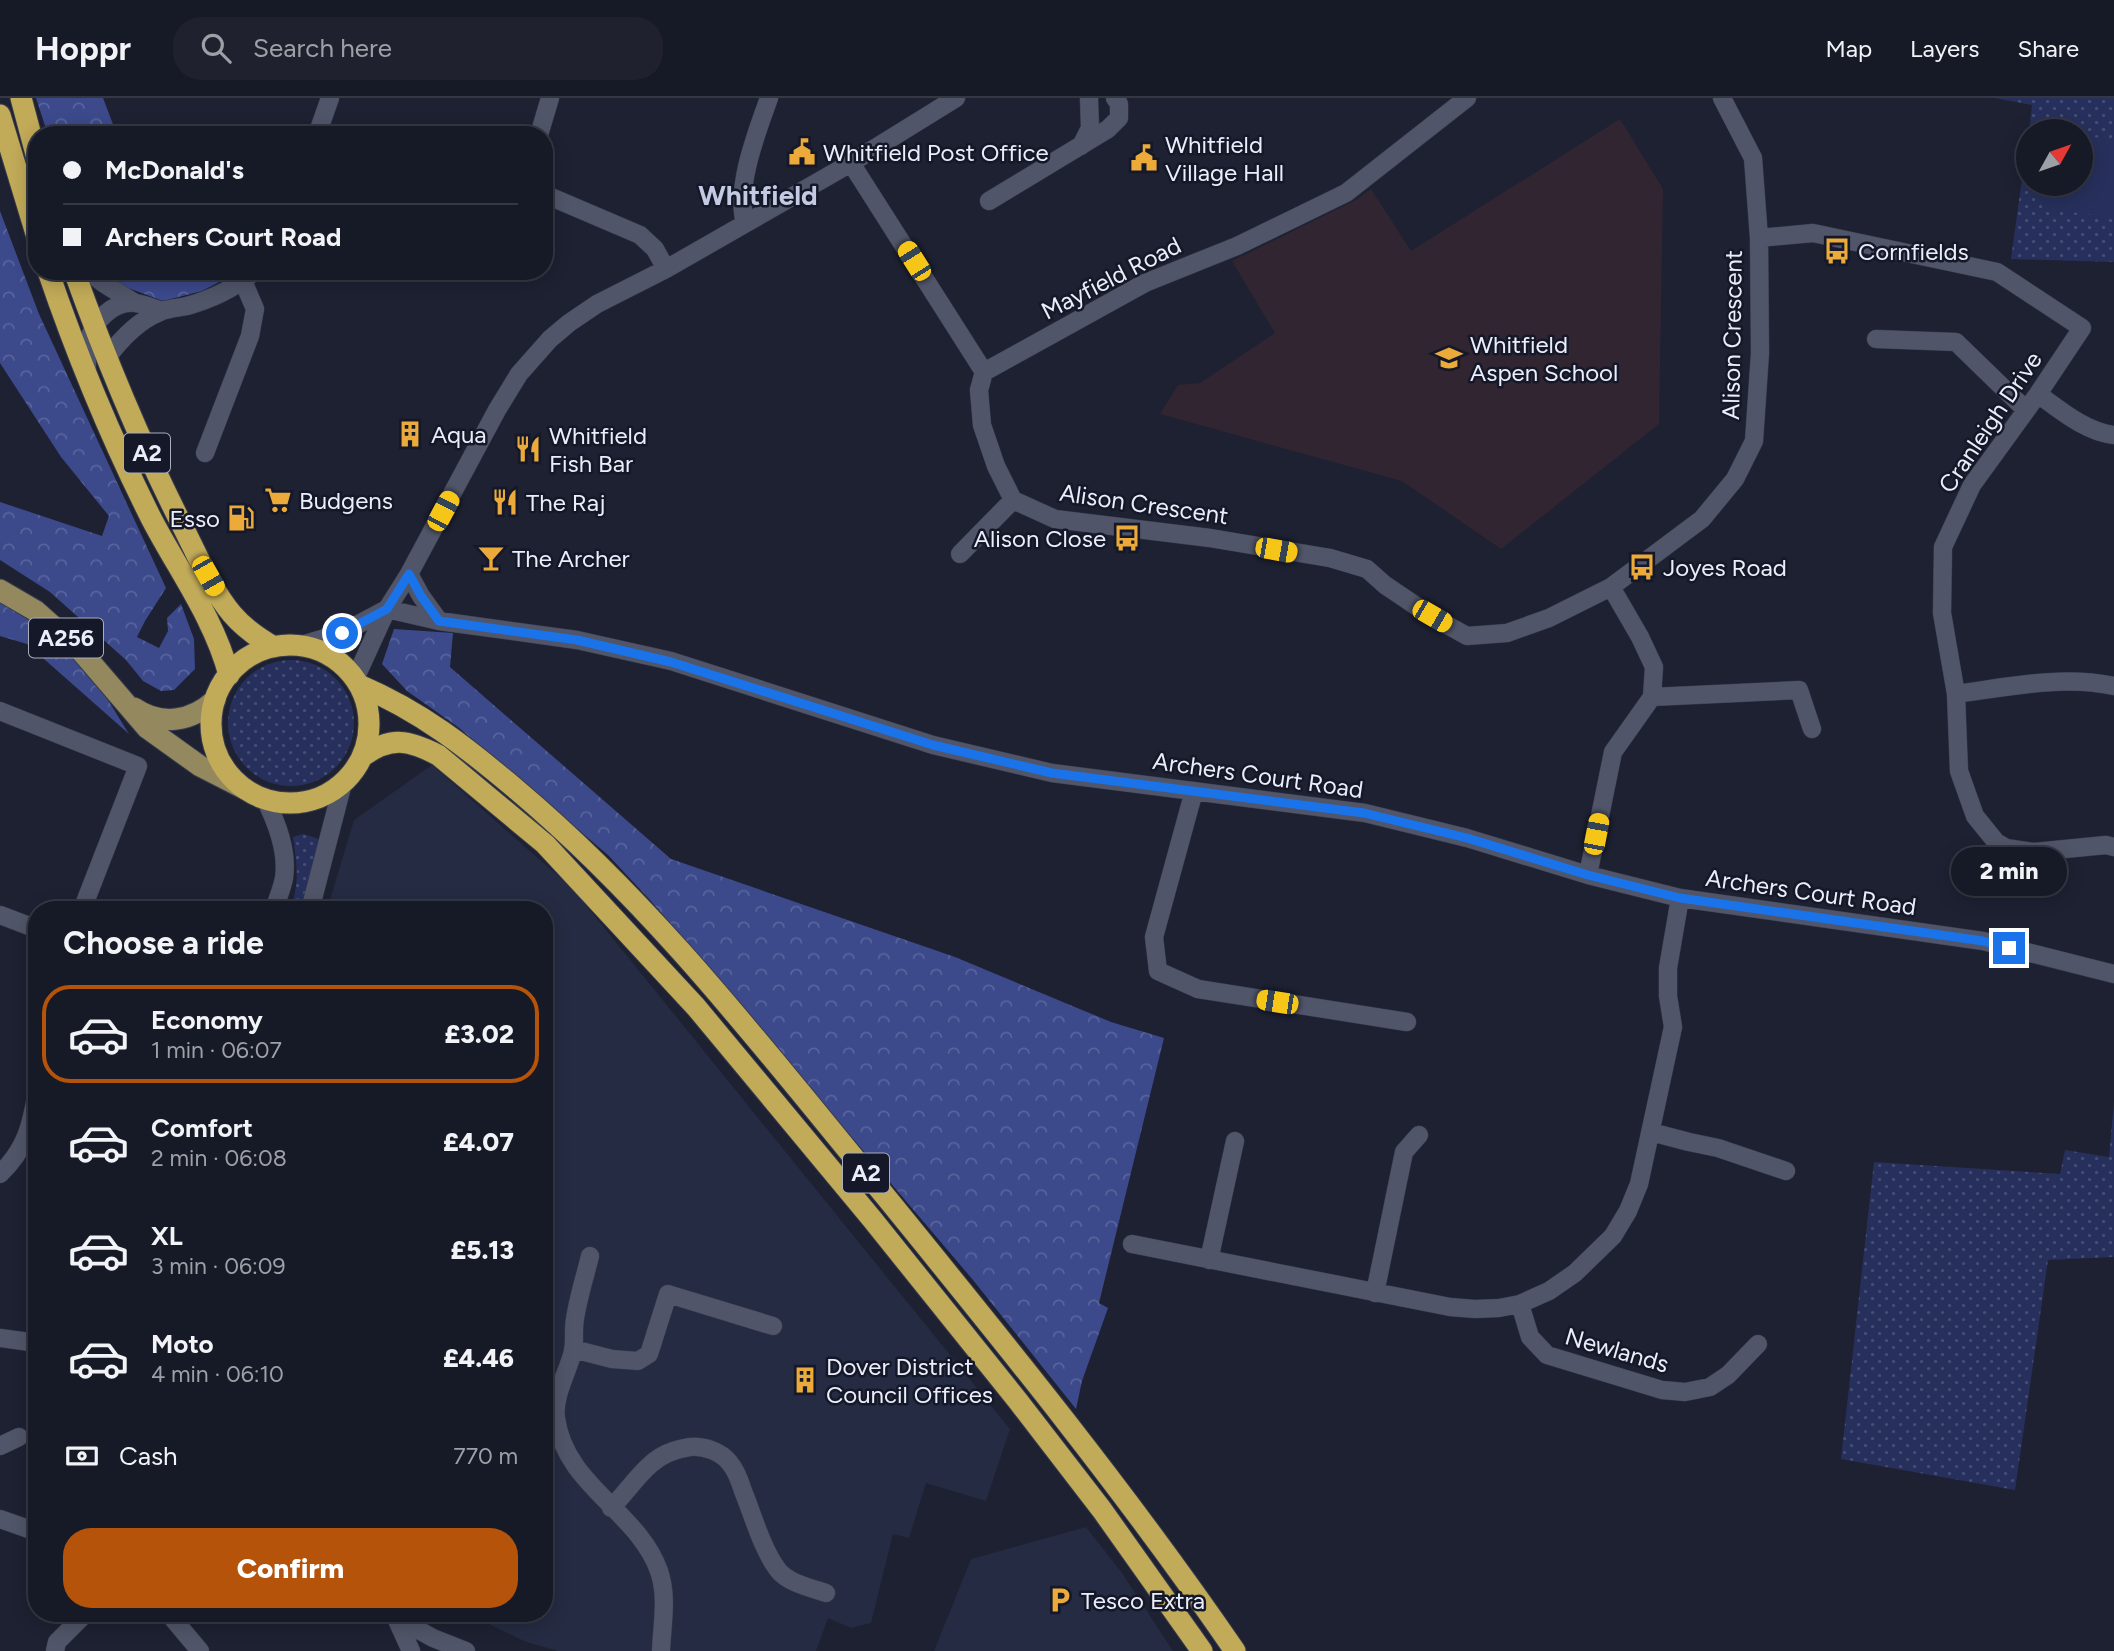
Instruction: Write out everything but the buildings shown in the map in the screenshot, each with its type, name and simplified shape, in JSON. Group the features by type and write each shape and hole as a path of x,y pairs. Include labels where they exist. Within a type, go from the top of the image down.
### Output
{"highway":[{"path":"21,98 28,126"},
{"path":"0,115 28,207"},
{"name":"A2","path":"51,280 87,378 152,520 211,624 229,675"},
{"name":"A2","path":"77,280 106,359 159,481 218,593 240,623 274,647"},
{"path":"299,646 331,656 357,682 368,708 369,732 363,756 344,783 326,795 306,802 285,803 265,799 245,789 227,772 215,749 211,724 215,699 229,675 244,660 274,647 299,646"},
{"name":"A2","path":"357,682 429,720 452,736 559,825 650,917 718,992 1039,1387 1128,1503 1234,1651"},
{"name":"A2","path":"363,756 385,744 402,742 418,745 438,755 545,844 696,1007 872,1219 1018,1401 1101,1510 1202,1651"}],"main road":[{"name":"A256","path":"0,590 36,611 80,650 147,728 179,753 245,789"},
{"name":"A256","path":"122,698 151,717 174,721 196,714 215,699"}],"street":[{"path":"320,126 330,98"},
{"path":"542,126 550,98"},
{"path":"745,223 741,211 745,184 758,129 769,98"},
{"path":"357,682 387,609 409,574 497,410 519,374 556,334 583,313 851,163 956,98"},
{"path":"1081,146 1090,128 1089,98"},
{"path":"989,201 1108,130 1119,118 1119,104 1115,98"},
{"name":"Mayfield Road","path":"984,372 1144,283 1237,246 1346,193 1467,98"},
{"name":"Alison Crescent","path":"1013,500 1055,519 1210,538 1330,558 1367,569 1432,616 1467,636 1507,633 1549,618 1611,587 1702,519 1735,479 1754,441 1760,353 1759,238 1753,158 1722,98"},
{"path":"851,163 984,372 979,390 982,425 996,466 1013,500 960,554"},
{"path":"553,198 640,235 655,249 666,268"},
{"name":"Cranleigh Drive","path":"1759,238 1813,233 1997,272 2082,328 1972,485 1943,547 1942,614 1956,694 1959,771 1975,816 1996,842 2006,848 2034,852 2106,845 2114,847"},
{"path":"99,280 135,303 162,311"},
{"path":"106,359 133,328 162,311 199,302 241,280"},
{"path":"205,453 250,336 255,309 250,280"},
{"path":"87,378 88,345 94,327 116,307 135,303"},
{"path":"1877,339 1956,342 2026,410"},
{"path":"2038,394 2088,426 2114,435"},
{"path":"409,574 439,621"},
{"path":"1588,875 1614,752 1652,697 1654,667 1611,587"},
{"path":"299,646 342,633 387,609"},
{"name":"Archers Court Road","path":"387,609 439,621 577,640 671,662 933,745 1052,773 1364,813 1467,838 1588,875 1680,898 1983,941 2114,974"},
{"path":"1956,694 2064,680 2114,686"},
{"path":"1652,697 1799,690 1812,729"},
{"path":"0,711 138,766 86,901"},
{"path":"312,901 344,783"},
{"path":"1194,791 1154,937 1158,971 1198,989 1407,1022"},
{"path":"265,799 274,817 284,852 284,878 277,901"},
{"name":"Newlands","path":"1132,1244 1450,1307 1475,1309 1520,1304 1549,1291 1575,1273 1613,1237 1639,1184 1673,1027 1668,996 1668,968 1680,898"},
{"path":"0,915 28,926"},
{"path":"1651,1132 1718,1148 1786,1171"},
{"path":"1375,1293 1404,1152 1419,1135"},
{"path":"0,1174 15,1159 28,1138"},
{"path":"1209,1260 1235,1141"},
{"path":"553,1427 555,1408 573,1349 575,1320 590,1256"},
{"path":"573,1349 612,1359 638,1361 649,1354 668,1294 773,1326"},
{"name":"Newlands","path":"1520,1304 1530,1337 1547,1355 1661,1390 1685,1392 1710,1387 1728,1375 1758,1344"},
{"path":"0,1338 28,1343"},
{"path":"0,1446 19,1437"},
{"path":"553,1437 611,1508 645,1541 660,1573 665,1604 661,1651"},
{"path":"611,1508 652,1463 676,1449 707,1448 729,1462 738,1477 770,1556 779,1571 806,1587 826,1593"},
{"path":"0,1519 28,1529"},
{"path":"55,1651 57,1642 77,1622"},
{"path":"176,1622 200,1651"},
{"path":"396,1622 411,1651"},
{"path":"404,1622 433,1638 466,1651"}],"shaded area":[{"path":"1995,98 2114,98 2114,262 2011,259 2020,196 2093,196 2093,119 2030,119 2032,105"},
{"name":"Whitfield Aspen School","path":"1620,119 1663,189 1659,424 1501,549 1402,481 1160,414 1178,385 1200,383 1275,333 1232,261 1356,200 1371,189 1411,251"},
{"path":"2093,137 2114,140 2114,218 2042,208 2044,196 2093,196"},
{"path":"291,660 315,664 336,678 350,699 354,723 350,747 336,768 315,782 291,786 267,782 246,768 232,747 228,723 232,699 246,678 267,664"},
{"path":"432,765 572,888 1010,1429 986,1501 926,1483 909,1538 893,1534 871,1623 851,1628 828,1618 816,1651 558,1651 526,1642 485,1622 553,1622 553,901 330,901 354,820"},
{"path":"303,834 319,839 304,901 292,901 297,874 293,837"},
{"path":"2114,1102 2114,1257 2048,1260 2015,1490 1841,1459 1874,1162 2060,1174 2065,1150 2109,1157"},
{"path":"1086,1527 1122,1573 1173,1651 934,1651 971,1559"}],"green space":[{"path":"36,98 103,98 114,126 45,126"},
{"path":"0,211 39,314 166,588 137,637 159,648 168,631 167,618 181,604 194,639 195,669 174,690 161,691 143,681 126,660 50,592 0,560 0,502 102,536 109,516 61,457 0,363"},
{"path":"116,280 223,280 202,291 163,301 123,286"},
{"path":"0,602 36,624 95,679 129,734 27,644 0,636"},
{"path":"394,629 453,633 450,667 671,859 955,957 1111,1022 1164,1038 1099,1303 1108,1308 1082,1381 1076,1409 973,1280 650,900 608,855 458,727 407,691 382,664"}],"place":[{"name":"Whitfield Post Office","path":"802,152"},
{"name":"Whitfield Village Hall","path":"1144,158"},
{"name":"Cornfields","path":"1837,251"},
{"name":"Whitfield Aspen School","path":"1449,358"},
{"name":"Aqua","path":"410,434"},
{"name":"Whitfield Fish Bar","path":"528,449"},
{"name":"Budgens","path":"278,500"},
{"name":"The Raj","path":"505,502"},
{"name":"Esso","path":"241,518"},
{"name":"Alison Close","path":"1127,538"},
{"name":"The Archer","path":"491,558"},
{"name":"Joyes Road","path":"1642,567"},
{"name":"Dover District Council Offices","path":"805,1380"},
{"name":"Tesco Extra","path":"1060,1600"}],"district":[{"name":"Whitfield","path":"758,195"}],"route":[{"path":"342,633 387,609 409,574 439,621 577,640 671,662 933,745 1052,773 1364,813 1467,838 1588,875 1680,898 1983,941 2009,948"}]}
